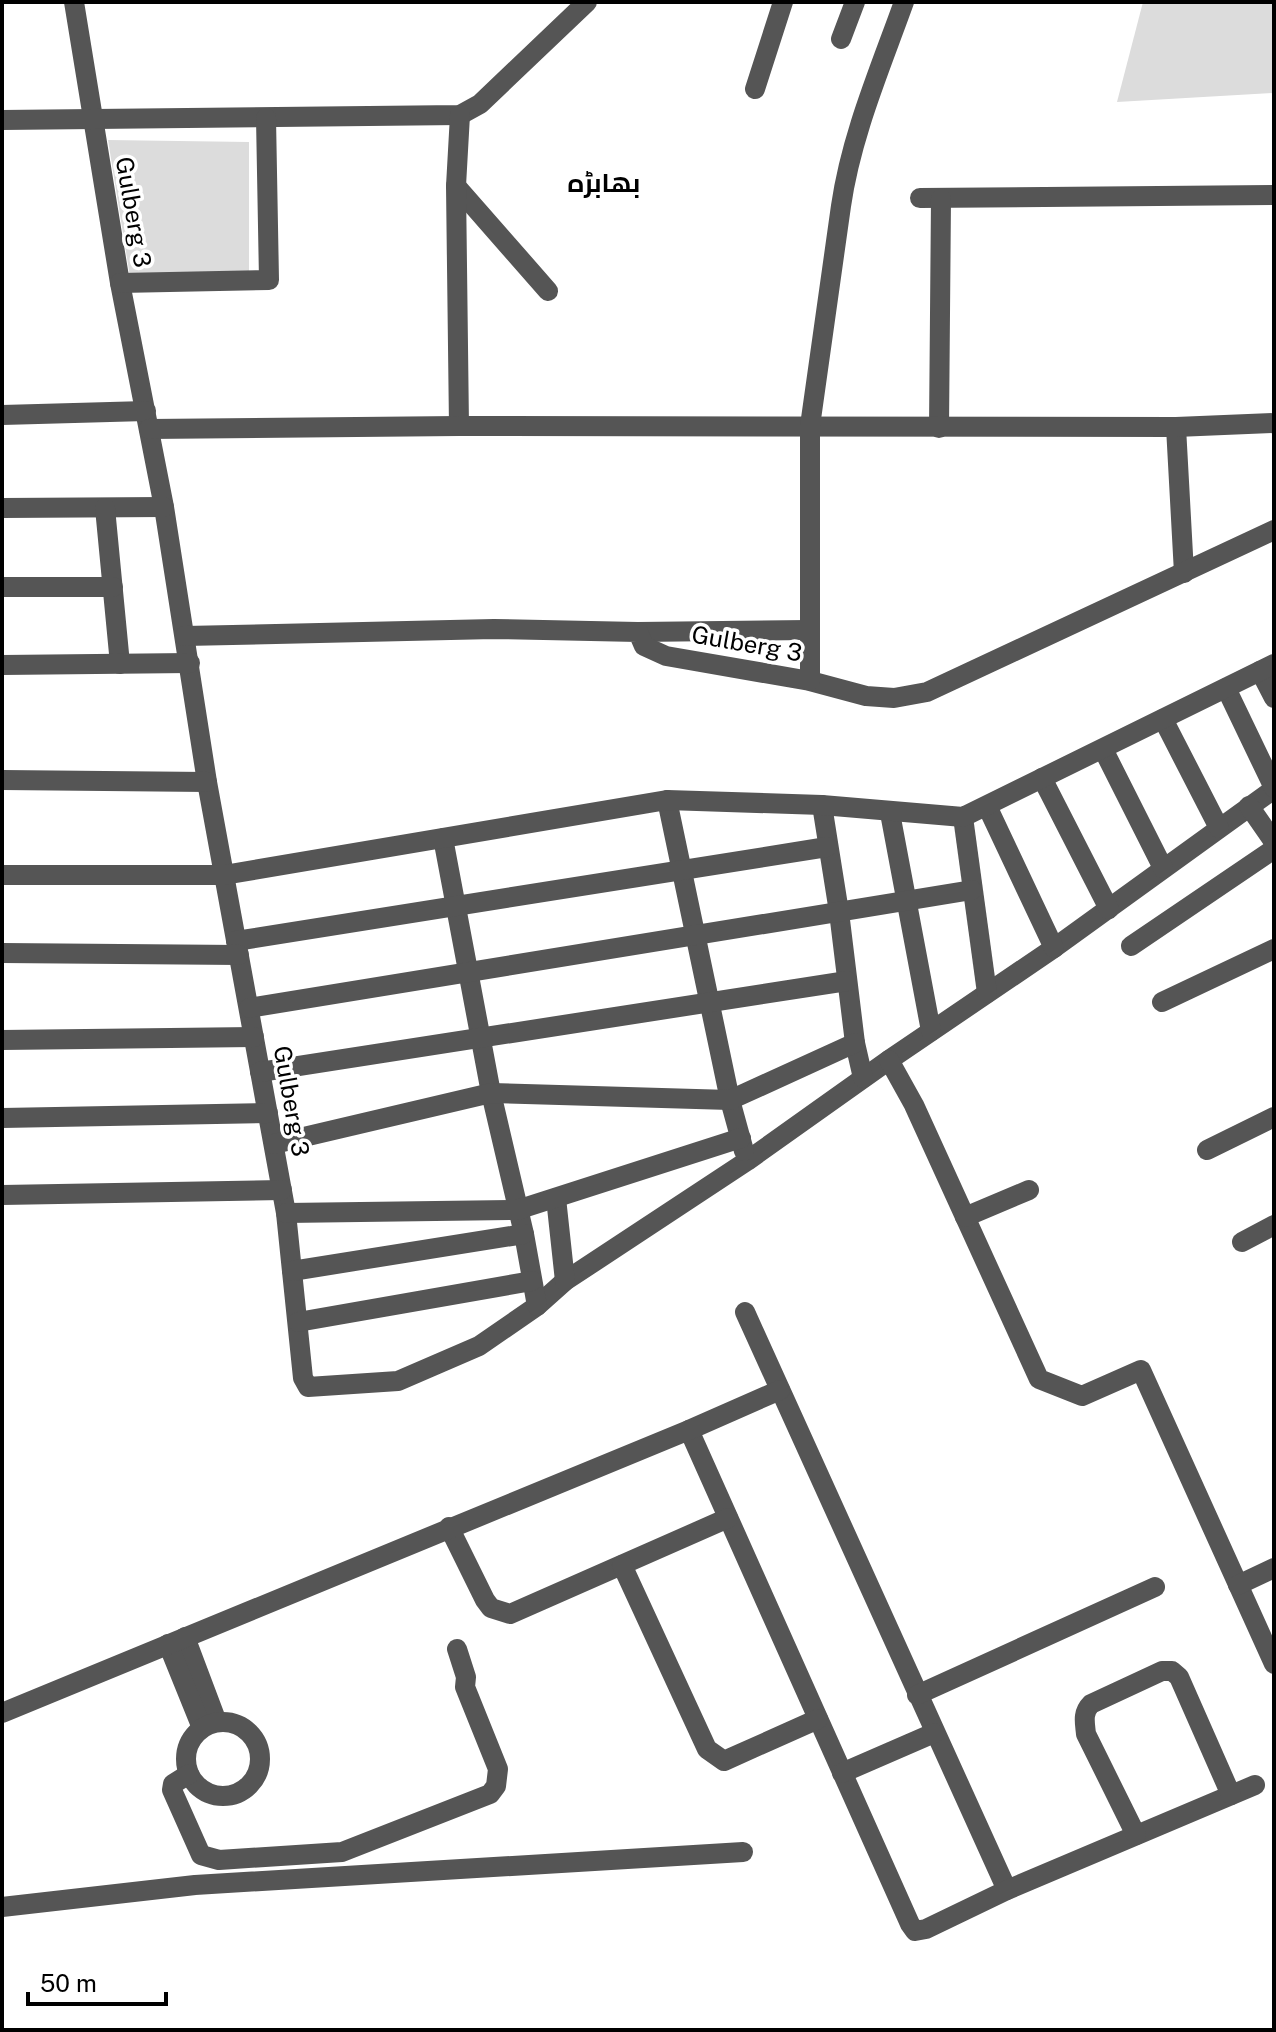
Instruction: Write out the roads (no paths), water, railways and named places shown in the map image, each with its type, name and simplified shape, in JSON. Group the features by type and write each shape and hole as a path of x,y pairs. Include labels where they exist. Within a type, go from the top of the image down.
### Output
{"street":[{"name":"Gulberg 3","path":"74,2 120,283 164,507 207,782 286,1213 303,1378 308,1387 398,1381 479,1346 537,1306"},
{"path":"2,120 460,115 480,104 587,2"},
{"path":"755,89 783,2"},
{"path":"841,39 855,2"},
{"path":"810,681 810,426 846,172 904,2"},
{"path":"459,426 456,186 460,115"},
{"path":"120,283 269,280 266,118"},
{"path":"456,186 548,291"},
{"path":"939,428 930,199 1274,195"},
{"path":"2,415 459,426 939,428 1176,427 1274,423"},
{"path":"1176,427 1184,573"},
{"path":"2,508 164,507"},
{"path":"105,508 120,664"},
{"name":"Gulberg 3","path":"638,632 644,646 666,656 810,681 866,696 894,698 927,692 1274,530"},
{"path":"2,587 113,587"},
{"path":"185,636 494,629 638,632 809,630"},
{"path":"2,665 190,663"},
{"path":"2,875 224,875 667,800 822,805 963,817 1267,667 1274,698"},
{"path":"537,1306 565,1281 747,1161 1054,948 1274,789 1226,688"},
{"path":"1163,719 1219,828"},
{"path":"1103,749 1163,868"},
{"path":"1042,778 1109,909"},
{"path":"2,780 207,782"},
{"path":"667,800 730,1100 747,1161"},
{"path":"822,805 855,1043 863,1078"},
{"path":"987,806 1054,948"},
{"path":"1249,806 1274,842"},
{"path":"890,813 931,1031"},
{"path":"963,817 987,993"},
{"path":"443,838 491,1093 524,1234 537,1306"},
{"path":"2,953 238,948 456,906 827,847"},
{"path":"1131,946 1274,849"},
{"path":"249,1008 972,890"},
{"path":"1162,1002 1274,949"},
{"path":"260,1072 847,981"},
{"path":"2,1040 254,1037"},
{"path":"274,1144 491,1093 730,1100 855,1043"},
{"path":"889,1060 914,1105 1039,1379 1082,1396 1141,1370 1274,1664"},
{"path":"2,1118 268,1113"},
{"path":"1207,1150 1274,1117"},
{"path":"286,1213 517,1210 741,1138"},
{"path":"2,1195 282,1190"},
{"path":"965,1217 1029,1190"},
{"path":"556,1198 565,1281"},
{"path":"1242,1242 1274,1225"},
{"path":"292,1271 524,1234"},
{"path":"298,1322 532,1281"},
{"path":"745,1312 1007,1890"},
{"path":"2,1713 780,1390"},
{"path":"689,1430 915,1931 926,1929 1007,1890 1255,1785"},
{"path":"449,1527 485,1600 491,1608 510,1614 728,1518"},
{"path":"622,1565 707,1749 717,1758 724,1761 818,1719"},
{"path":"1238,1585 1274,1568"},
{"path":"917,1695 1155,1587"},
{"path":"177,1640 209,1725"},
{"path":"189,1774 173,1784 172,1790 201,1855 219,1860 342,1852 490,1794 496,1786 498,1769 465,1687 466,1677 457,1649"},
{"path":"1136,1835 1086,1734 1086,1709 1162,1671 1172,1671 1179,1677 1231,1795"},
{"path":"231,1722 244,1727 254,1737 260,1750 256,1777 247,1788 235,1795 222,1797 208,1793 196,1785 189,1774 187,1749 193,1737 209,1725 231,1722"},
{"path":"842,1773 934,1733"},
{"path":"2,1907 195,1885 743,1852"}],"district":[{"name":"بھابڑہ","path":"604,182"}]}
